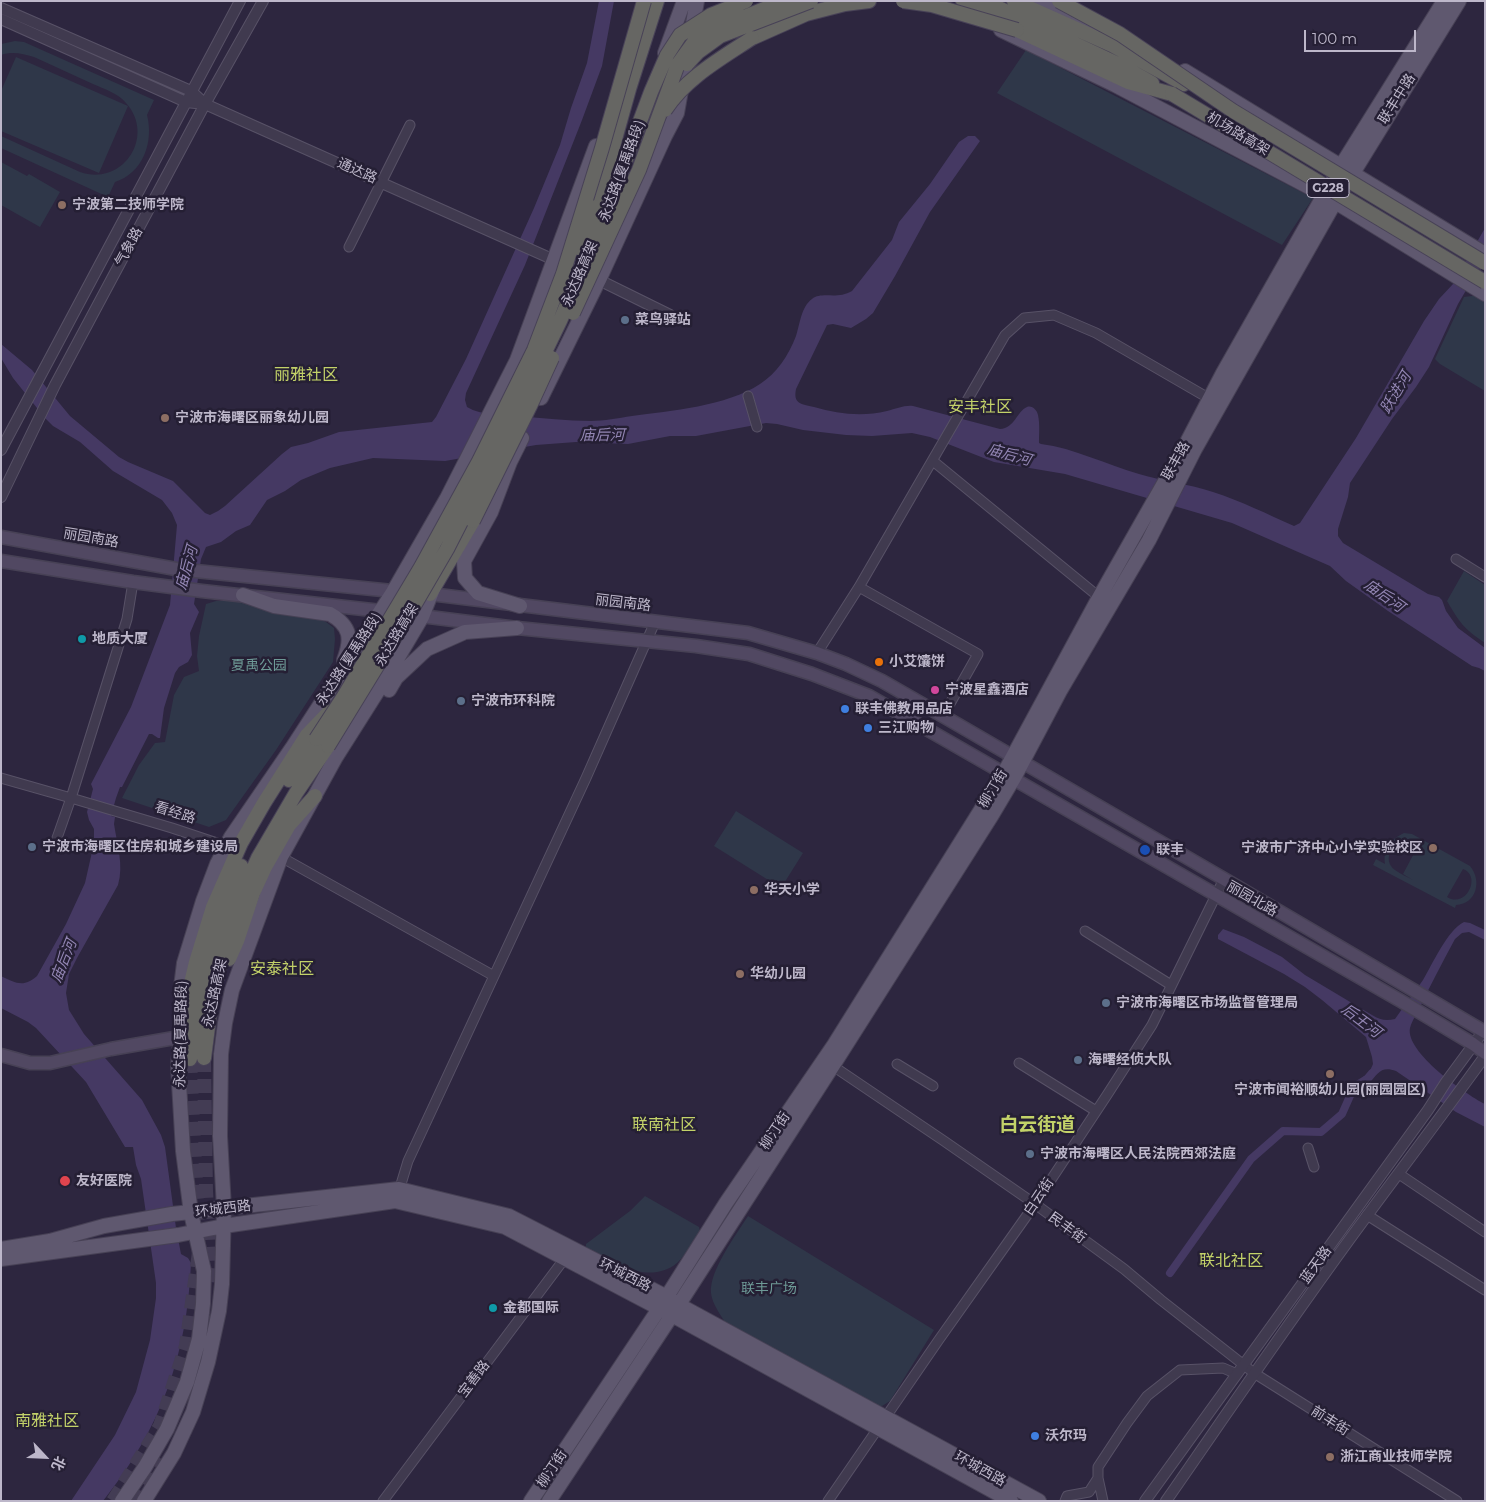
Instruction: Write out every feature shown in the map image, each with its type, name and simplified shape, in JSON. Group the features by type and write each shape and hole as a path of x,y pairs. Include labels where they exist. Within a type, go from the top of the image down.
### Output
{"highway":[{"path":"563,274 602,148 644,1"},
{"path":"563,274 582,241 596,207 629,89 657,1"},
{"path":"606,212 651,92 667,55 680,35 711,15 746,1"},
{"path":"430,594 472,521 530,406 638,170 678,64 694,42 706,31 727,21 747,16 784,1"},
{"path":"671,82 698,52 720,36 811,1"},
{"path":"606,212 650,131 672,100 704,70 752,38 806,14 846,4 869,1"},
{"path":"903,1 932,5 1017,30"},
{"path":"963,1 1017,30 1128,82 1172,94"},
{"name":"机场路高架","path":"984,1 1120,65 1172,94 1482,288"},
{"name":"机场路高架","path":"1014,1 1112,44 1233,111 1485,263"},
{"path":"1059,1 1120,34 1233,111"},
{"name":"永达路高架","path":"563,274 534,350 479,461 421,567 344,696 322,744 296,793 258,858 243,892 231,928 212,996 208,1022 197,1058 194,1029 204,976 215,935 247,851 264,818 322,744 401,628 447,549 560,321 606,212"},
{"path":"182,1021 196,962 213,907 241,843 264,803 322,744"},
{"path":"212,996 237,941 253,893 265,867 289,825 315,796"}],"main road":[{"path":"555,261 649,1"},
{"name":"永达路(夏禹路段)","path":"524,420 534,388 584,274 684,1"},
{"path":"144,1501 174,1453 193,1412 208,1362 219,1311 224,1226 220,1127 221,1054 232,990 281,857 315,796 322,744 386,678 422,617 430,594 494,468 524,420 599,280 677,113 697,1"},
{"path":"941,1 1115,85 1329,198 1454,274 1482,288"},
{"path":"1040,1 1168,61 1480,250"},
{"name":"联丰中路","path":"1346,169 1444,1"},
{"name":"联丰中路","path":"1346,169 1459,1"},
{"name":"联丰路","path":"1017,759 1060,691 1149,540 1210,399 1346,169"},
{"name":"联丰路","path":"1017,759 1131,541 1189,448 1329,198"},
{"name":"永达路(夏禹路段)","path":"122,1501 146,1467 167,1429 186,1382 199,1339 204,1271 191,1213 183,1151 178,1066 182,1021 181,987 184,963 202,901 226,846 393,592 447,498 517,360 555,261"},
{"path":"520,606 478,593 465,578 464,561 491,512 524,420"},
{"name":"丽园南路","path":"1,537 203,573 430,594 748,633 817,653 882,681 1017,759"},
{"path":"1,561 202,591 381,610 422,617 517,628 696,646 749,654 812,674 869,696 1008,775"},
{"path":"243,595 274,606 330,614 343,623 349,636 348,645 345,658 334,683"},
{"path":"322,744 368,723 396,678 427,649 465,632 517,628"},
{"name":"柳汀街","path":"549,1501 676,1310 1017,759"},
{"name":"丽园北路","path":"1017,759 1484,1031"},
{"name":"丽园北路","path":"1008,775 1401,1001 1473,1044 1485,1054"},
{"path":"1,1055 30,1063 50,1064 111,1049 180,1037"},
{"name":"柳汀街","path":"531,1501 667,1297 726,1203 828,1063"},
{"name":"环城西路","path":"1,1249 50,1241 104,1226 172,1214 224,1208 397,1195 509,1216 667,1297 676,1310"},
{"name":"环城西路","path":"1,1259 178,1234 397,1195 505,1227 659,1309 676,1310 882,1422 1039,1501"},
{"name":"环城西路","path":"882,1422 1011,1501"}],"street":[{"name":"气象路","path":"1,450 240,1"},
{"name":"气象路","path":"1,496 54,388 205,104 263,1"},
{"name":"通达路","path":"1,8 192,91 205,104"},
{"name":"通达路","path":"1,20 186,102 205,104 382,182 599,280 670,315"},
{"path":"349,247 410,125"},
{"path":"817,653 859,587 1005,335 1024,318 1054,314 1096,333 1210,399"},
{"path":"748,396 757,427"},
{"path":"932,463 1100,598"},
{"path":"1456,559 1485,577"},
{"path":"57,838 126,619 133,582"},
{"path":"859,587 978,654 943,716"},
{"path":"397,1195 408,1161 586,778 654,622"},
{"name":"看经路","path":"1,778 115,810 226,846"},
{"path":"281,857 494,976"},
{"name":"白云街","path":"828,1501 938,1340 1035,1204 1152,1025 1224,879"},
{"path":"1085,931 1171,985"},
{"name":"蓝天路","path":"1145,1501 1484,1031"},
{"name":"蓝天路","path":"1166,1501 1254,1373 1367,1215 1442,1116 1485,1054"},
{"name":"民丰街","path":"828,1063 1035,1204 1124,1269 1254,1373"},
{"path":"1019,1063 1096,1111"},
{"path":"897,1064 933,1086"},
{"path":"1308,1148 1314,1167"},
{"path":"1399,1174 1485,1232"},
{"path":"1367,1215 1485,1290"},
{"name":"宝善路","path":"383,1501 565,1258"},
{"path":"1103,1501 1098,1478 1098,1467 1126,1423 1147,1396 1180,1370 1223,1368 1237,1374"},
{"name":"前丰街","path":"1254,1373 1457,1501"},
{"path":"1065,1501 1067,1496 1089,1492 1098,1478"}],"green space":[{"path":"15,41 24,42 154,100 147,115 149,136 144,155 133,172 115,182 108,197 1,148 1,136 80,172 96,175 110,172 130,156 136,143 138,130 134,116 126,103 111,92 34,57 14,53 1,55 1,44"},
{"path":"1026,50 1313,198 1282,245 997,93"},
{"path":"16,57 128,106 99,173 1,131 1,91"},
{"path":"1,162 27,176 29,174 60,192 40,227 1,205"},
{"path":"1479,295 1485,299 1485,391 1440,364 1435,359 1464,297"},
{"path":"1464,571 1485,585 1485,643 1463,625 1447,601"},
{"name":"夏禹公园","path":"216,601 234,601 319,619 334,628 335,639 333,662 276,750 226,820 209,827 122,798 139,765 155,743 165,742 174,695 184,677 199,671 197,656 199,636 206,604"},
{"path":"736,811 803,853 781,888 714,846"},
{"path":"1404,833 1412,834 1470,866 1476,878 1473,896 1463,904 1456,905 1455,908 1373,865 1376,859 1385,864 1386,849","holes":["1407,839 1419,844 1403,874 1413,880 1395,870 1389,861 1390,852 1393,848","1463,869 1469,873 1471,884 1465,895 1460,899 1454,900 1447,897"]},
{"path":"645,1196 699,1227 700,1231 677,1263 666,1270 643,1272 619,1265 586,1248 586,1244 630,1211"},
{"name":"联丰广场","path":"748,1216 934,1330 890,1401 882,1406 875,1406 726,1324 713,1301 711,1293 714,1274 724,1253"}],"water":[{"path":"599,1 614,1 602,66 525,265 466,393 467,407 479,412 492,414 596,421 698,406 731,398 747,391 766,380 786,357 808,302 820,296 841,295 852,291 892,240 899,222 930,184 959,142 968,136 975,136 980,141 930,212 873,313 851,328 833,324 827,325 796,389 797,400 805,405 850,414 878,413 913,406 1000,429 1009,426 1024,409 1032,407 1038,415 1039,443 1041,444 1078,453 1139,474 1213,492 1294,526 1300,523 1356,438 1424,321 1439,299 1453,284 1485,228 1485,258 1458,304 1429,367 1350,483 1348,497 1338,529 1338,536 1343,543 1428,594 1439,597 1458,628 1485,648 1485,671 1472,666 1388,611 1346,581 1330,566 1232,523 1065,474 994,462 930,437 912,433 872,436 846,435 766,423 696,436 670,436 628,444 576,442 536,445 445,461 373,458 330,468 301,480 267,500 250,525 236,531 221,542 206,547 201,559 194,604 199,612 190,633 192,655 188,662 179,667 175,673 164,708 160,738 149,734 122,787 120,787 111,816 115,817 114,824 120,862 118,885 69,974 66,993 69,1010 84,1034 142,1100 161,1135 165,1147 181,1254 188,1258 191,1263 184,1329 177,1360 167,1390 141,1446 103,1501 71,1501 115,1435 136,1392 150,1340 156,1298 156,1283 141,1179 133,1147 125,1147 86,1082 36,1028 1,1008 1,976 11,981 24,983 37,976 66,924 85,883 94,837 94,829 87,812 93,789 91,784 131,707 170,605 177,525 172,513 162,500 113,471 80,442 53,426 45,418 13,378 1,358 1,344 32,370 70,416 119,457 173,481 205,513 210,515 225,506 291,447 339,432 432,422 466,359 534,208 560,145 587,63"},
{"name":"后王河","path":"1464,922 1485,930 1485,940 1469,932 1462,933 1455,939 1412,1023 1410,1028 1411,1038 1426,1060 1438,1071 1451,1082 1485,1104 1485,1127 1456,1112 1396,1071 1383,1070 1369,1084 1363,1077 1369,1073 1373,1064 1366,1037 1305,987 1218,939 1218,935 1223,929 1244,937 1282,957 1305,975 1375,1017 1389,1020 1395,1019 1423,980 1446,939"}],"waterway":[{"path":"1170,1273 1251,1159 1283,1131 1321,1132 1342,1114 1354,1087 1367,1079 1372,1073"}],"tunnel":[{"path":"204,1058 206,1191 210,1262 208,1282"},
{"path":"190,1059 198,1223"},
{"path":"113,1501 160,1426 186,1346 199,1252"},
{"path":"131,1501 139,1492 158,1457"}],"place":[{"name":"宁波第二技师学院","path":"62,205"},
{"name":"菜鸟驿站","path":"625,320"},
{"name":"宁波市海曙区丽象幼儿园","path":"165,418"},
{"name":"地质大厦","path":"82,639"},
{"name":"小艾馕饼","path":"879,662"},
{"name":"宁波星鑫酒店","path":"935,690"},
{"name":"宁波市环科院","path":"461,701"},
{"name":"联丰佛教用品店","path":"845,709"},
{"name":"三江购物","path":"868,728"},
{"name":"宁波市海曙区住房和城乡建设局","path":"32,847"},
{"name":"宁波市广济中心小学实验校区","path":"1433,848"},
{"name":"联丰","path":"1145,850"},
{"name":"华天小学","path":"754,890"},
{"name":"华幼儿园","path":"740,974"},
{"name":"宁波市海曙区市场监督管理局","path":"1106,1003"},
{"name":"海曙经侦大队","path":"1078,1060"},
{"name":"宁波市闻裕顺幼儿园(丽园园区)","path":"1330,1074"},
{"name":"宁波市海曙区人民法院西郊法庭","path":"1030,1154"},
{"name":"友好医院","path":"65,1181"},
{"name":"金都国际","path":"493,1308"},
{"name":"沃尔玛","path":"1035,1436"},
{"name":"浙江商业技师学院","path":"1330,1457"}],"district":[{"name":"丽雅社区","path":"306,375"},
{"name":"安丰社区","path":"980,407"},
{"name":"安泰社区","path":"282,969"},
{"name":"联南社区","path":"664,1125"},
{"name":"白云街道","path":"1037,1125"},
{"name":"联北社区","path":"1231,1261"},
{"name":"南雅社区","path":"47,1421"}],"water label":[{"name":"跃进河","path":"1396,393"},
{"name":"庙后河","path":"602,436"},
{"name":"庙后河","path":"1009,455"},
{"name":"庙后河","path":"187,568"},
{"name":"庙后河","path":"1384,596"},
{"name":"庙后河","path":"64,961"}]}
